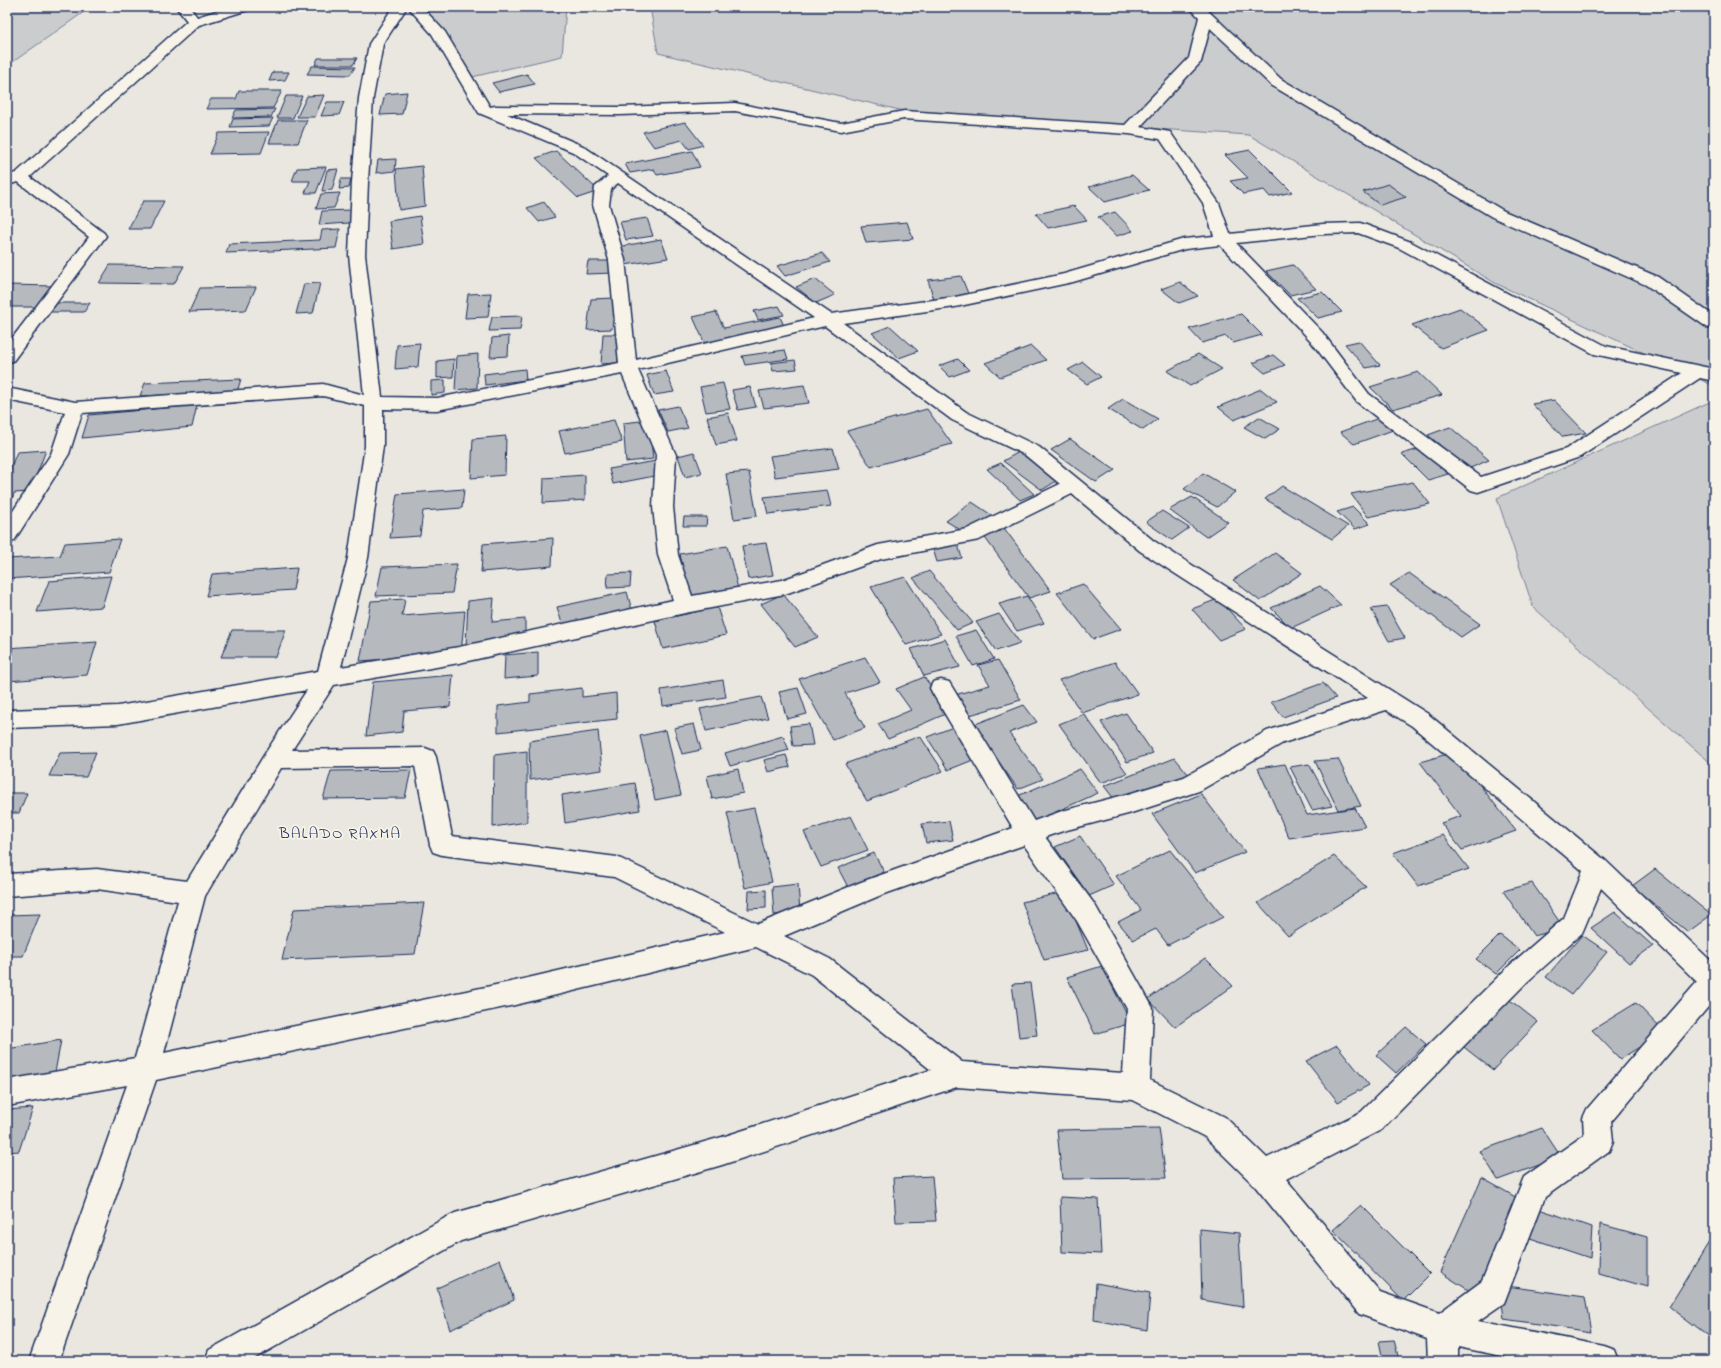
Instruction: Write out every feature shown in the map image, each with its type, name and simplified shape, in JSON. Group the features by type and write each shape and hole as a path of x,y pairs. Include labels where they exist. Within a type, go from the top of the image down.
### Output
{"street":[{"path":"183,7 194,22"},
{"path":"7,357 98,236 14,178 194,22 243,7"},
{"path":"44,1361 146,1069 193,893 274,759 327,678 358,558 374,446 374,403 357,255 366,98 376,44 400,7"},
{"path":"416,7 438,32 484,110 578,149 828,320 959,416 1032,451 1147,546 1420,720 1597,868 1714,981 1597,1118 1600,1141 1534,1187 1493,1292 1442,1329"},
{"path":"1129,130 1196,59 1201,12"},
{"path":"1201,12 1276,82 1498,214 1652,281 1714,324"},
{"path":"484,110 620,111 735,106 841,127 904,115 1129,130 1165,135 1211,203 1224,240 1316,336 1363,398 1478,486 1574,453 1706,373"},
{"path":"618,176 603,187 601,205 617,260 628,367 666,455 663,507 668,555 685,605"},
{"path":"7,394 75,408 324,390 374,403 437,404 628,367 828,320 955,302 1067,278 1184,244 1323,229 1360,228 1405,245 1600,350 1706,373"},
{"path":"7,536 60,454 75,408"},
{"path":"7,719 118,715 460,655 685,605 785,587 878,552 972,535 1073,486"},
{"path":"941,688 1029,833 1086,913 1140,1008 1136,1087"},
{"path":"7,1093 146,1069 516,993 757,936 870,889 1062,821 1128,804 1191,784 1275,737 1389,700"},
{"path":"274,759 425,757 442,845 617,867 821,967 957,1074"},
{"path":"1264,1175 1371,1121 1519,972 1573,925 1597,868"},
{"path":"7,885 97,878 193,893"},
{"path":"220,1361 455,1228 722,1151 957,1074 1136,1087 1215,1127 1264,1175 1370,1303 1442,1329 1604,1361"},
{"path":"1442,1329 1443,1361"}],"shaded area":[{"path":"7,7 91,7 7,66"},
{"path":"419,7 566,7 562,56 472,77"},
{"path":"650,7 1714,7 1714,386 1495,283 1249,135 912,113 658,53"},
{"path":"1714,400 1713,765 1533,607 1497,498"}],"building":[{"path":"318,58 357,58 353,65 315,65"},
{"path":"312,66 355,67 350,75 307,74"},
{"path":"273,72 289,72 285,80 269,81"},
{"path":"527,74 535,84 499,92 492,83"},
{"path":"239,91 282,91 273,108 206,109 211,99 236,99"},
{"path":"407,92 402,114 380,115 385,94"},
{"path":"324,95 315,117 297,117 307,96"},
{"path":"286,96 302,96 293,118 277,118"},
{"path":"327,102 344,102 339,115 321,116"},
{"path":"275,109 271,117 232,118 236,110"},
{"path":"273,118 269,126 230,127 233,119"},
{"path":"278,120 307,120 298,143 269,143"},
{"path":"685,122 703,145 689,149 682,140 654,147 643,132"},
{"path":"269,132 261,153 210,154 219,133"},
{"path":"1250,150 1292,192 1270,197 1264,190 1243,194 1230,181 1248,178 1225,155"},
{"path":"556,151 599,191 578,198 536,158"},
{"path":"692,151 700,167 657,175 654,169 630,173 625,164"},
{"path":"396,159 395,171 376,173 378,160"},
{"path":"422,166 425,206 399,210 396,169"},
{"path":"326,167 316,193 305,193 310,181 292,181 297,168"},
{"path":"338,169 332,190 322,191 327,170"},
{"path":"1132,175 1149,190 1105,202 1089,187"},
{"path":"341,179 351,179 349,188 339,189"},
{"path":"1388,184 1406,197 1380,205 1363,192"},
{"path":"340,193 334,208 316,209 321,194"},
{"path":"143,201 164,201 150,229 128,229"},
{"path":"544,202 555,217 539,222 527,208"},
{"path":"1074,206 1087,220 1048,228 1036,214"},
{"path":"352,210 349,223 319,225 322,211"},
{"path":"1115,212 1133,231 1116,236 1098,217"},
{"path":"420,216 424,244 393,249 389,221"},
{"path":"647,218 653,236 626,240 620,222"},
{"path":"907,222 913,239 866,243 861,226"},
{"path":"340,229 336,248 226,253 229,244 320,240 322,230"},
{"path":"661,239 668,258 625,265 618,247"},
{"path":"822,253 830,262 785,276 777,266"},
{"path":"588,261 615,261 614,273 586,274"},
{"path":"110,265 184,266 174,284 99,283"},
{"path":"1293,265 1316,289 1290,295 1266,271"},
{"path":"961,276 969,296 934,300 928,280"},
{"path":"815,279 835,295 816,303 796,287"},
{"path":"1180,282 1198,296 1179,303 1161,289"},
{"path":"320,283 313,313 296,314 304,284"},
{"path":"7,285 55,286 40,307 7,307"},
{"path":"256,287 246,310 189,312 200,288"},
{"path":"1322,292 1342,312 1318,318 1297,298"},
{"path":"491,293 488,317 465,318 468,294"},
{"path":"615,298 612,329 587,330 591,299"},
{"path":"54,303 90,303 84,312 48,312"},
{"path":"779,306 784,315 758,320 754,311"},
{"path":"1460,308 1489,330 1441,348 1412,325"},
{"path":"716,312 724,328 780,317 785,328 705,344 693,317"},
{"path":"1241,314 1262,335 1233,343 1226,336 1202,343 1189,329"},
{"path":"522,316 520,330 489,331 492,317"},
{"path":"890,326 918,351 899,358 872,333"},
{"path":"603,334 619,334 618,363 601,364"},
{"path":"509,336 508,356 490,357 492,338"},
{"path":"1359,341 1380,365 1366,368 1345,344"},
{"path":"420,343 418,367 395,369 397,345"},
{"path":"1031,346 1046,360 1000,377 985,363"},
{"path":"785,350 788,359 745,365 742,356"},
{"path":"478,354 477,388 455,390 457,356"},
{"path":"1198,354 1222,369 1190,386 1167,371"},
{"path":"1273,355 1285,365 1265,373 1253,363"},
{"path":"454,359 453,377 437,378 437,361"},
{"path":"958,359 969,370 950,377 939,366"},
{"path":"795,360 797,369 773,371 771,363"},
{"path":"1083,362 1101,377 1087,384 1068,370"},
{"path":"525,369 526,380 485,385 484,374"},
{"path":"666,371 674,392 654,395 647,375"},
{"path":"1418,372 1442,395 1393,409 1370,387"},
{"path":"241,379 237,392 140,396 145,383"},
{"path":"445,380 445,393 431,395 431,381"},
{"path":"723,383 730,409 706,412 700,387"},
{"path":"804,385 809,403 764,408 759,391"},
{"path":"750,387 756,407 738,410 732,390"},
{"path":"1261,389 1277,402 1234,420 1218,407"},
{"path":"1123,399 1158,419 1143,430 1108,409"},
{"path":"1554,400 1586,433 1563,437 1532,404"},
{"path":"197,405 192,427 82,438 89,415"},
{"path":"678,406 688,428 668,432 658,410"},
{"path":"927,409 952,444 871,467 847,431"},
{"path":"728,413 737,441 716,445 707,417"},
{"path":"1259,417 1280,429 1265,439 1244,427"},
{"path":"1379,418 1393,430 1354,444 1340,432"},
{"path":"614,420 622,442 565,453 559,431"},
{"path":"649,420 653,459 626,462 623,423"},
{"path":"1450,427 1489,460 1468,469 1428,435"},
{"path":"506,436 505,475 471,478 473,439"},
{"path":"1070,439 1115,470 1096,482 1051,450"},
{"path":"833,448 839,469 775,477 770,456"},
{"path":"1422,448 1448,474 1428,480 1402,454"},
{"path":"46,450 30,492 14,493 13,497 7,497 7,476 17,452"},
{"path":"694,452 702,473 685,477 678,456"},
{"path":"1019,452 1058,480 1042,490 1003,461"},
{"path":"656,461 660,475 613,484 609,469"},
{"path":"1001,463 1034,494 1020,500 987,469"},
{"path":"749,472 757,516 734,519 726,474"},
{"path":"1203,473 1235,492 1217,507 1184,489"},
{"path":"585,475 585,500 543,503 544,478"},
{"path":"1413,482 1430,504 1368,517 1351,494"},
{"path":"1282,486 1348,526 1332,539 1265,499"},
{"path":"464,489 462,508 423,511 420,536 390,538 397,494"},
{"path":"827,490 831,506 768,514 764,497"},
{"path":"1192,497 1228,522 1206,537 1169,510"},
{"path":"972,502 993,516 967,534 946,521"},
{"path":"1353,507 1370,524 1355,529 1337,512"},
{"path":"1162,511 1189,528 1172,540 1146,522"},
{"path":"684,517 707,517 706,526 683,526"},
{"path":"1004,528 1051,591 1029,598 983,535"},
{"path":"553,538 552,566 481,572 483,544"},
{"path":"120,539 109,572 7,579 7,559 60,556 65,543"},
{"path":"766,543 773,575 748,579 742,546"},
{"path":"958,545 962,558 937,562 933,549"},
{"path":"727,546 739,592 690,600 680,554"},
{"path":"1275,553 1302,573 1260,601 1233,580"},
{"path":"457,564 452,593 376,596 382,567"},
{"path":"297,568 293,590 206,596 212,574"},
{"path":"929,571 973,623 957,630 913,578"},
{"path":"631,573 630,587 607,588 608,574"},
{"path":"1409,573 1480,624 1461,637 1390,585"},
{"path":"111,576 102,607 37,612 49,581"},
{"path":"905,577 941,634 906,645 871,587"},
{"path":"1083,584 1121,629 1093,639 1057,593"},
{"path":"1320,586 1341,605 1291,628 1271,608"},
{"path":"627,592 633,614 564,630 557,607"},
{"path":"783,594 818,637 795,647 761,604"},
{"path":"1027,596 1044,623 1017,631 999,604"},
{"path":"494,598 492,622 525,619 525,639 466,646 468,601"},
{"path":"405,599 402,616 465,611 461,654 360,661 371,601"},
{"path":"1218,599 1246,629 1219,640 1192,609"},
{"path":"717,607 726,635 663,649 655,621"},
{"path":"1387,607 1405,638 1389,641 1371,609"},
{"path":"999,614 1020,643 996,651 976,622"},
{"path":"232,630 286,630 276,657 221,657"},
{"path":"976,630 994,659 973,666 956,636"},
{"path":"945,639 960,667 924,676 911,649"},
{"path":"97,642 87,675 7,681 7,648"},
{"path":"538,652 538,676 504,679 505,655"},
{"path":"865,657 880,682 845,693 865,728 833,740 799,679"},
{"path":"998,660 1021,700 963,717 951,696 990,685 978,665"},
{"path":"1115,662 1138,694 1082,713 1059,680"},
{"path":"453,675 450,707 404,711 402,732 366,736 373,682"},
{"path":"924,677 950,712 888,739 878,724 911,710 896,689"},
{"path":"723,680 726,697 663,706 661,690"},
{"path":"1323,683 1336,698 1283,717 1271,702"},
{"path":"582,688 582,697 616,693 617,719 498,732 498,706 530,702 530,694"},
{"path":"798,688 807,714 787,719 779,692"},
{"path":"761,697 768,718 706,731 700,709"},
{"path":"1024,705 1037,722 1009,733 1043,779 1018,789 973,725"},
{"path":"1126,713 1153,753 1127,762 1101,722"},
{"path":"1084,714 1127,773 1101,783 1059,724"},
{"path":"694,724 701,750 682,754 674,728"},
{"path":"809,724 813,745 793,746 790,726"},
{"path":"956,726 978,758 948,770 927,737"},
{"path":"666,730 681,795 655,800 640,736"},
{"path":"598,731 602,770 530,780 529,741"},
{"path":"783,736 789,750 730,766 725,753"},
{"path":"920,736 943,771 867,801 845,764"},
{"path":"527,751 527,822 493,827 494,755"},
{"path":"96,752 86,777 49,776 60,753"},
{"path":"1454,752 1516,831 1462,850 1441,823 1461,816 1420,762"},
{"path":"786,755 790,767 768,772 764,760"},
{"path":"1175,758 1189,775 1118,804 1104,786"},
{"path":"1338,759 1361,806 1338,810 1315,761"},
{"path":"1285,764 1307,815 1355,808 1365,827 1289,838 1258,768"},
{"path":"1309,764 1332,806 1312,810 1290,767"},
{"path":"738,769 743,793 712,799 707,776"},
{"path":"1080,769 1098,793 1031,823 1013,798"},
{"path":"411,770 405,798 323,799 331,771"},
{"path":"635,783 640,810 565,823 562,795"},
{"path":"7,793 27,793 19,813 7,813"},
{"path":"1201,794 1245,852 1195,873 1152,814"},
{"path":"754,808 772,882 745,888 727,813"},
{"path":"851,816 868,850 821,867 804,832"},
{"path":"949,821 953,840 926,843 922,824"},
{"path":"1443,835 1469,869 1418,886 1393,853"},
{"path":"1080,836 1114,885 1089,896 1055,847"},
{"path":"1170,850 1223,917 1168,945 1156,929 1133,940 1118,922 1141,910 1116,876"},
{"path":"874,853 884,872 848,887 838,868"},
{"path":"1334,856 1366,887 1288,936 1258,903"},
{"path":"1655,869 1711,915 1688,932 1632,886"},
{"path":"1532,883 1564,928 1534,936 1503,891"},
{"path":"798,884 800,912 774,915 772,887"},
{"path":"766,890 766,908 748,909 749,891"},
{"path":"1064,892 1088,950 1044,960 1022,902"},
{"path":"424,903 415,954 282,960 294,909"},
{"path":"1615,912 1653,946 1629,963 1591,928"},
{"path":"40,914 23,956 7,956 7,915"},
{"path":"1500,935 1520,950 1496,974 1476,959"},
{"path":"1582,935 1607,952 1571,995 1546,977"},
{"path":"1205,958 1233,986 1175,1027 1148,999"},
{"path":"1102,966 1131,1023 1095,1034 1067,977"},
{"path":"1030,983 1037,1035 1019,1037 1012,984"},
{"path":"1506,997 1538,1022 1493,1070 1460,1044"},
{"path":"1636,1003 1664,1032 1620,1059 1592,1030"},
{"path":"1406,1027 1426,1044 1396,1073 1376,1055"},
{"path":"61,1040 54,1078 7,1086 7,1049"},
{"path":"1337,1045 1369,1085 1338,1102 1306,1061"},
{"path":"33,1108 19,1151 7,1152 7,1110"},
{"path":"1159,1128 1166,1178 1062,1179 1057,1130"},
{"path":"1542,1128 1561,1157 1498,1180 1480,1151"},
{"path":"932,1176 936,1221 896,1222 893,1178"},
{"path":"1482,1178 1519,1199 1478,1296 1440,1272"},
{"path":"1060,1197 1098,1199 1101,1254 1062,1252"},
{"path":"1361,1205 1430,1274 1403,1301 1333,1230"},
{"path":"1530,1206 1592,1227 1590,1258 1527,1237"},
{"path":"1600,1224 1647,1237 1647,1287 1599,1273"},
{"path":"1200,1229 1239,1233 1243,1307 1202,1300"},
{"path":"1714,1234 1714,1341 1669,1307"},
{"path":"500,1259 514,1300 450,1330 437,1288"},
{"path":"1096,1283 1150,1293 1147,1330 1094,1320"},
{"path":"1500,1285 1585,1297 1591,1332 1504,1319"},
{"path":"1394,1340 1399,1360 1383,1360 1379,1341"}],"district":[{"name":"BALADO RAXMA","path":"340,834"}]}
